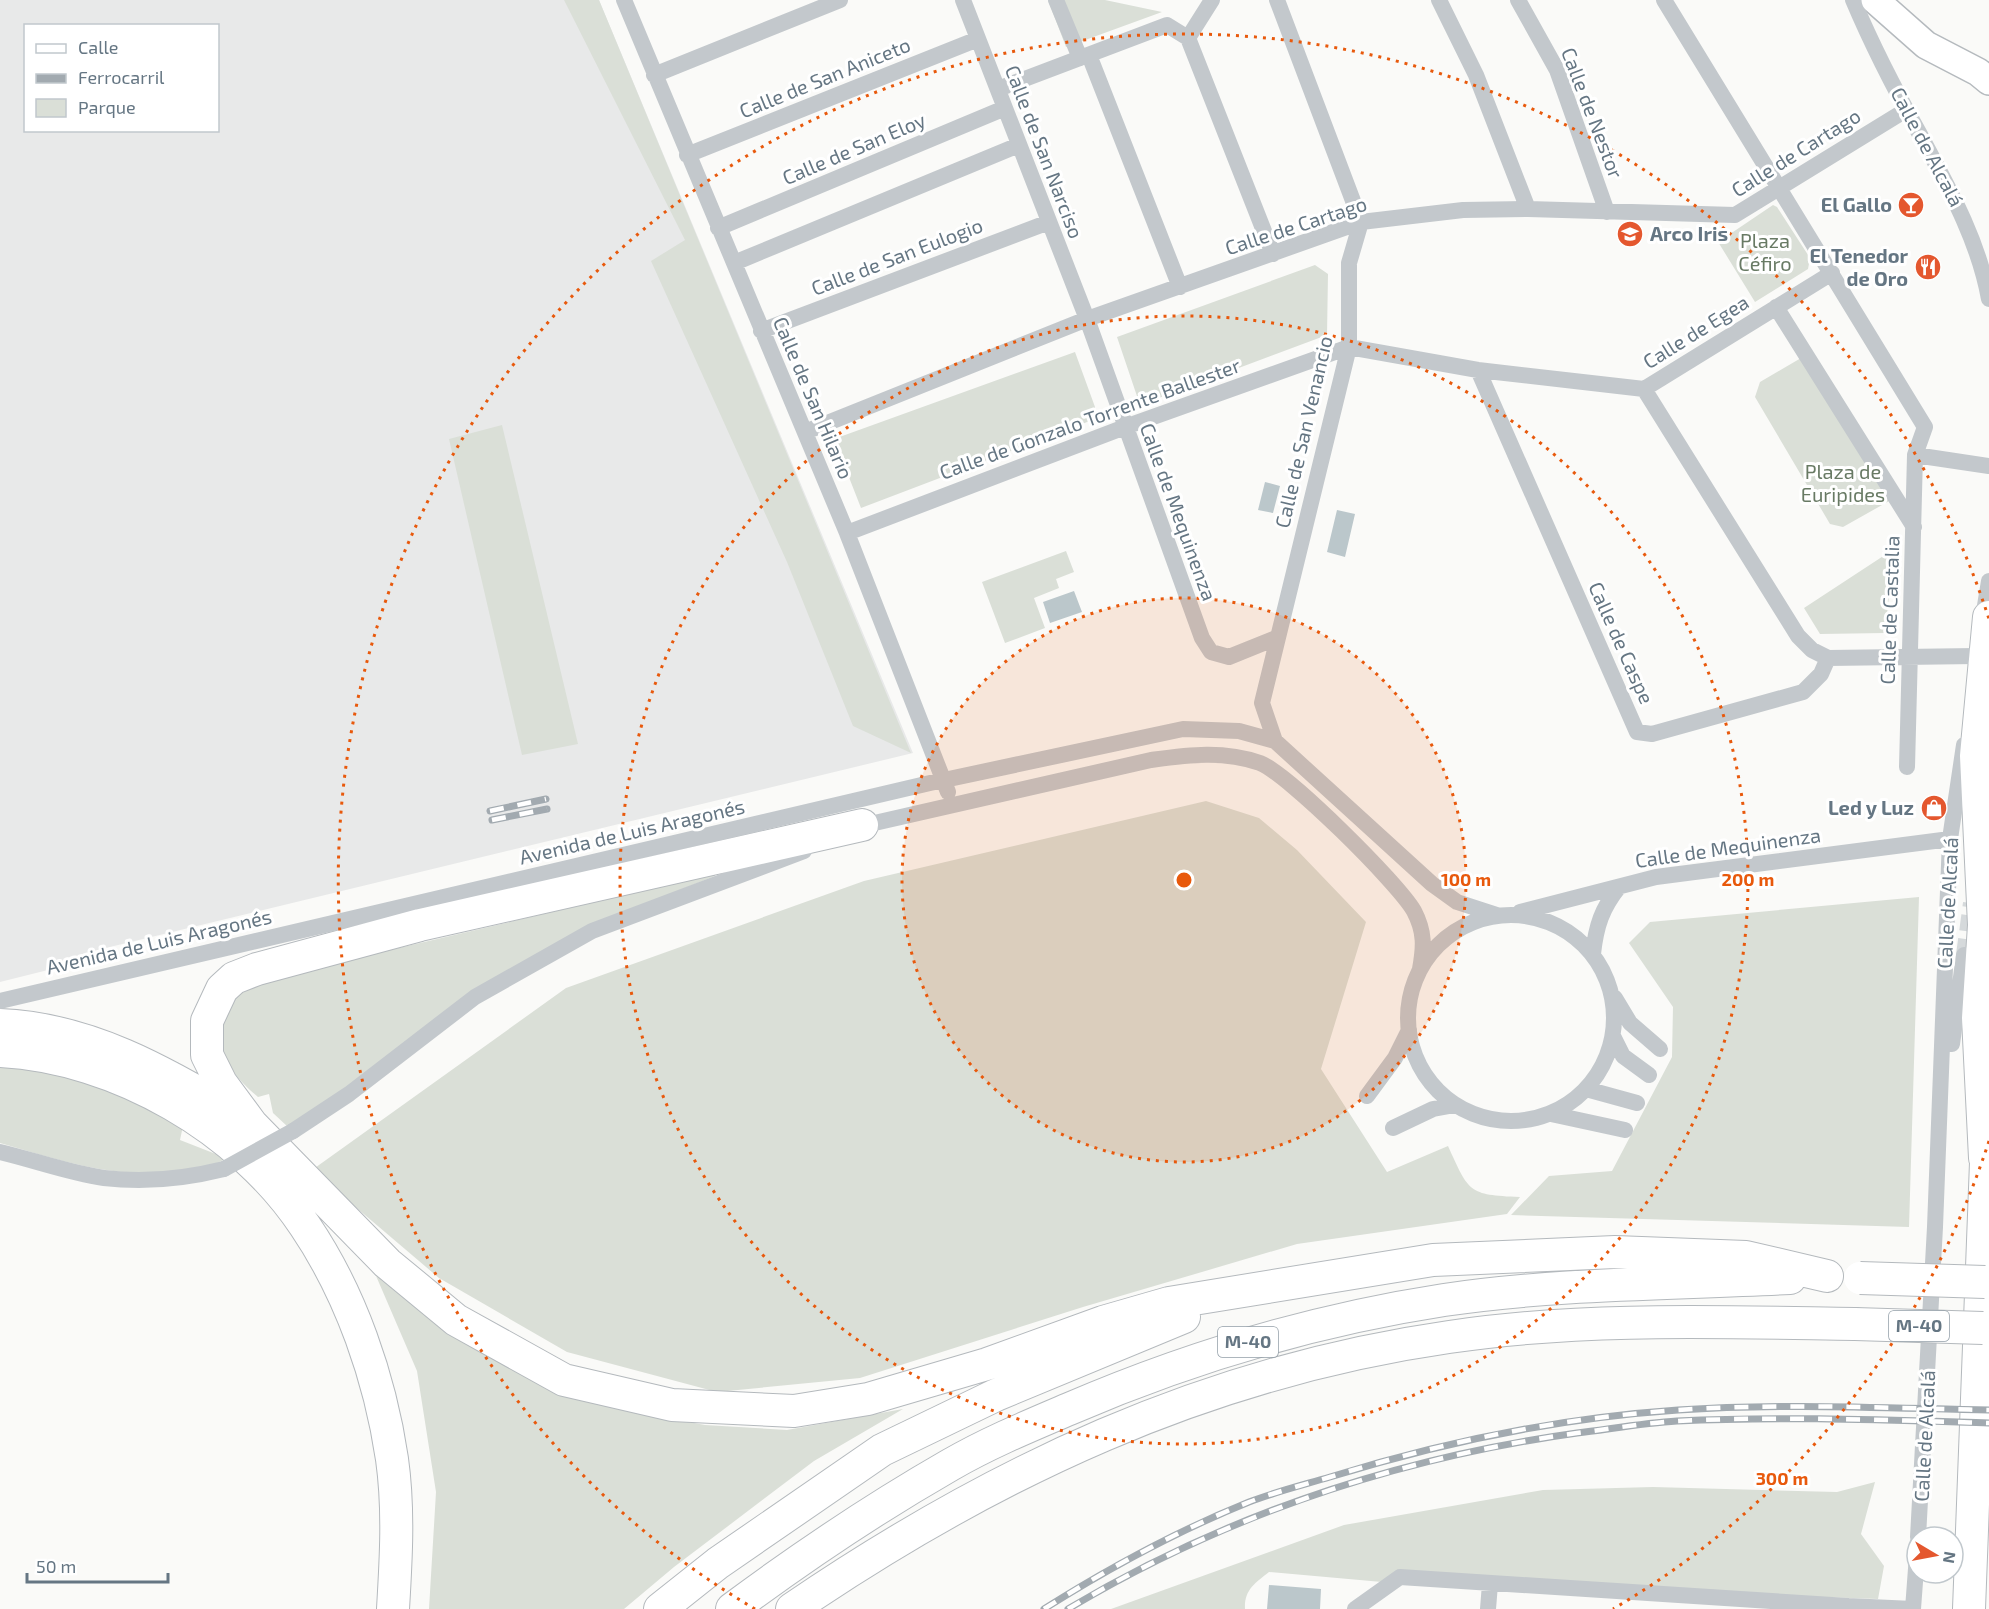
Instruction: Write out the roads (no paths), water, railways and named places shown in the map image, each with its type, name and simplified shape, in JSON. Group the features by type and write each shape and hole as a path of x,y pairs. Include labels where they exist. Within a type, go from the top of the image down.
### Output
{"highway":[{"path":"1985,1158 1978,1018 1984,925 1976,756 1989,617"},
{"path":"862,825 420,925 257,969 234,978 218,994 207,1022 207,1055 221,1083 252,1125 387,1263 456,1320 564,1380 672,1405 794,1411 868,1399 987,1364 1103,1322 1169,1303 1433,1260 1615,1252 1746,1257 1827,1276"},
{"path":"0,1025 40,1028 130,1056 187,1085 252,1125"},
{"path":"0,1051 76,1064 122,1080 179,1107 218,1135 248,1162 277,1191 305,1225 333,1272 356,1324 373,1375 392,1459 398,1535 393,1609"},
{"path":"1969,1609 1985,1158 1989,1118"},
{"name":"M-40","path":"732,1609 824,1543 952,1464 1012,1434 1120,1387 1236,1346 1316,1324 1447,1299 1614,1286 1827,1276 1987,1282"},
{"path":"660,1609 718,1563 882,1450 996,1395 1246,1292"},
{"name":"M-40","path":"792,1609 918,1527 1027,1469 1130,1422 1247,1382 1321,1361 1449,1337 1534,1328 1627,1324 1855,1324 1986,1329"}],"main road":[{"path":"1875,0 1918,39 1940,54 1985,75"}],"street":[{"name":"Calle de San Hilario","path":"624,0 761,331 806,432 946,786"},
{"path":"654,75 840,0"},
{"name":"Calle de San Narciso","path":"963,0 1087,319"},
{"path":"1056,0 1084,56 1180,287"},
{"path":"1188,38 1212,0"},
{"path":"1277,0 1361,222"},
{"path":"1439,0 1476,75 1528,209"},
{"name":"Calle de Nestor","path":"1518,0 1557,70 1607,212"},
{"path":"1664,0 1832,273"},
{"name":"Calle de Alcalá","path":"1853,0 1906,110 1962,213 1975,246 1989,299"},
{"path":"998,89 1167,25 1188,38 1273,254"},
{"name":"Calle de San Aniceto","path":"687,155 978,39"},
{"name":"Calle de San Eloy","path":"718,228 1005,108"},
{"name":"Calle de Cartago","path":"806,432 1087,319 1361,222 1463,210 1528,209 1735,215 1906,110"},
{"path":"734,263 1019,145"},
{"name":"Calle de San Eulogio","path":"761,331 1049,222"},
{"name":"Calle de San Venancio","path":"1275,741 1262,703 1276,638 1349,347 1349,262 1361,222"},
{"name":"Calle de Egea","path":"1644,389 1832,273"},
{"name":"Calle de Castalia","path":"1832,273 1925,427 1915,455 1907,766"},
{"path":"1776,307 1914,527"},
{"name":"Calle de Mequinenza","path":"1087,319 1202,638 1211,652 1229,657 1276,638"},
{"path":"1349,347 1478,370 1644,389 1798,636 1812,650 1828,658 1976,656"},
{"name":"Calle de Gonzalo Torrente Ballester","path":"847,533 1125,427 1349,347"},
{"name":"Calle de Caspe","path":"1478,370 1637,732 1652,734 1803,692 1821,674 1828,658"},
{"path":"1915,455 1989,466"},
{"name":"Calle de Alcalá","path":"1919,1525 1935,1227 1950,839 1989,581"},
{"name":"Avenida de Luis Aragonés","path":"0,1001 946,786 1183,729 1239,731 1275,741"},
{"path":"1275,741 1432,884 1457,902 1505,915 1536,917 1557,925 1577,937 1593,954 1630,1023 1660,1049"},
{"path":"0,1152 103,1178 147,1181 189,1178 224,1169 293,1131 349,1094 475,997 592,931 824,844 862,825 1151,760 1197,753 1225,755 1260,763 1286,778 1392,882 1414,911 1425,941 1420,969 1410,998 1409,1030 1416,1059 1424,1073 1443,1096 1455,1105 1477,1116 1502,1121 1527,1121 1551,1114 1570,1103 1587,1089 1604,1064 1613,1036 1615,1014 1612,992"},
{"path":"933,810 946,786 969,802"},
{"name":"Calle de Mequinenza","path":"1505,915 1656,877 1950,839"},
{"name":"Calle de Mequinenza","path":"1593,954 1597,924 1605,904 1619,887"},
{"path":"1420,969 1434,949 1466,924 1505,915"},
{"name":"Calle de Alcalá","path":"1935,1227 1954,1028 1964,955"},
{"path":"1367,1096 1395,1058 1409,1030"},
{"path":"1613,1036 1623,1056 1649,1076"},
{"path":"1587,1089 1637,1103"},
{"path":"1393,1128 1433,1109 1455,1105"},
{"path":"1551,1114 1625,1131"},
{"path":"1354,1609 1400,1577 1668,1603 1848,1608 1913,1609 1915,1585"},
{"path":"1488,1609 1490,1584"}],"tunnel":[{"path":"1964,955 1971,903"}],"railway":[{"path":"490,811 546,799"},
{"path":"492,820 547,809"},
{"path":"1044,1609 1144,1551 1249,1502 1373,1464 1502,1433 1589,1419 1717,1408 1833,1407 1989,1410"},
{"path":"1068,1609 1127,1576 1250,1519 1378,1475 1510,1444 1677,1421 1794,1419 1989,1423"}],"place":[{"name":"El Gallo","path":"1911,205"},
{"name":"Arco Iris","path":"1630,234"},
{"name":"El Tenedor de Oro","path":"1928,267"},
{"name":"Led y Luz","path":"1934,808"}],"park label":[{"name":"Plaza Céfiro","path":"1765,252"},
{"name":"Plaza de Euripides","path":"1843,484"}]}
